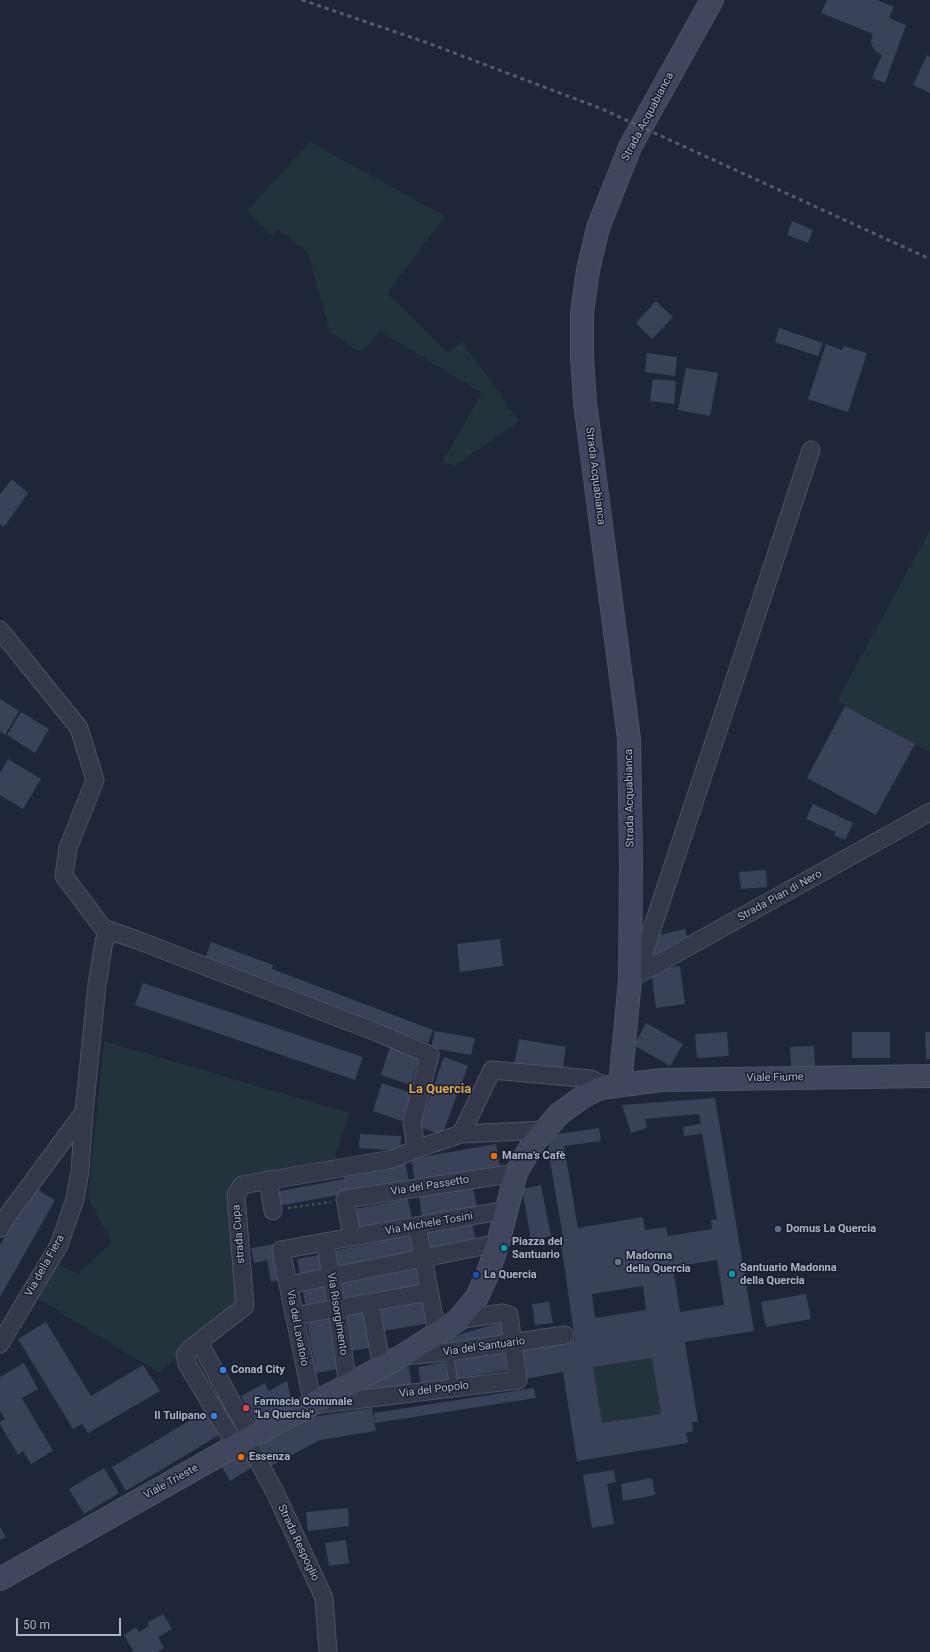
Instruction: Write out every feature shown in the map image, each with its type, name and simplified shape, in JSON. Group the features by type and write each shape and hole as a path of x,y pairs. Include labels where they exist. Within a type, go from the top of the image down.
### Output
{"street":[{"name":"Strada Acquabianca","path":"613,1086 630,980 631,864 629,738 585,402 582,357 582,313 588,270 598,228 630,147 712,0"},
{"name":"Strada Acquabianca","path":"630,980 640,965 643,957 811,450"},
{"path":"0,630 79,728 95,780 68,848 64,876 103,928 352,1023 430,1055 412,1122 416,1149"},
{"name":"Strada Pian di Nero","path":"630,980 930,812"},
{"name":"Via della Fiera","path":"0,1344 59,1245 76,1199 80,1171 84,1112 104,941 112,931"},
{"path":"461,1134 492,1070 591,1079 613,1086"},
{"name":"Viale Fiume","path":"613,1086 661,1080 930,1076"},
{"name":"Via del Santuario","path":"345,1387 402,1356 450,1326 477,1297 490,1268 498,1243 516,1172 532,1145 559,1114 584,1096 601,1088 613,1086"},
{"name":"Via della Fiera","path":"0,1228 84,1112"},
{"name":"strada Cupa","path":"198,1342 246,1306 236,1195 242,1185 393,1159 416,1149 461,1134 545,1130"},
{"name":"Via del Passetto","path":"345,1199 516,1172"},
{"path":"268,1180 273,1211"},
{"path":"345,1199 352,1237"},
{"name":"Via Michele Tosini","path":"281,1250 506,1210"},
{"path":"417,1226 435,1322 450,1326 502,1313 509,1315 513,1343"},
{"name":"Via Risorgimento","path":"325,1242 337,1308 345,1387"},
{"path":"288,1285 498,1243"},
{"name":"Via del Lavatoio","path":"281,1250 313,1405"},
{"path":"294,1316 429,1292"},
{"path":"370,1303 382,1367"},
{"name":"Via del Santuario","path":"402,1356 448,1352 565,1335"},
{"name":"Strada Respoglio","path":"198,1342 186,1352 185,1359 244,1441 275,1492 324,1598 328,1652"},
{"name":"Via del Popolo","path":"313,1405 518,1380 513,1343"},
{"name":"Viale Trieste","path":"0,1578 244,1441 345,1387"}],"lane":[{"path":"448,1352 454,1388"}],"path":[{"path":"273,1211 345,1199"}],"shaded area":[{"path":"310,142 445,216 387,293 448,353 462,341 519,421 455,466 442,462 482,393 380,331 360,352 330,332 308,253 278,229 273,236 247,211"},
{"path":"930,530 930,752 837,701"},
{"path":"104,1041 349,1113 332,1166 241,1180 238,1303 159,1373 37,1298 58,1264 78,1274 112,1242 88,1198"},
{"path":"652,1358 661,1414 602,1423 593,1367"}],"building":[{"path":"827,0 877,0 894,7 889,18 906,25 885,83 872,78 882,55 876,52 872,46 871,42 873,34 821,13"},
{"path":"927,55 930,57 930,93 913,85"},
{"path":"792,221 813,230 808,243 787,235"},
{"path":"656,301 673,317 652,339 636,323"},
{"path":"779,328 823,343 818,356 775,342"},
{"path":"826,344 842,350 844,346 867,353 848,412 808,399"},
{"path":"647,353 677,357 675,376 645,372"},
{"path":"686,368 718,373 710,416 678,410"},
{"path":"653,379 676,381 674,404 650,401"},
{"path":"12,479 28,493 4,527 0,524 0,494"},
{"path":"0,699 19,711 5,735 0,731"},
{"path":"845,706 915,744 876,815 807,778"},
{"path":"21,712 49,729 35,753 7,735"},
{"path":"8,759 41,779 23,809 0,795 0,773"},
{"path":"813,804 853,823 845,840 834,835 836,832 806,819"},
{"path":"766,870 767,887 741,889 739,872"},
{"path":"685,929 688,941 654,957 655,936"},
{"path":"500,939 503,966 460,972 457,944"},
{"path":"211,942 273,965 272,969 433,1030 428,1043 205,959"},
{"path":"680,966 685,1004 656,1008 651,970"},
{"path":"143,983 363,1057 355,1080 135,1005"},
{"path":"646,1023 683,1044 670,1066 634,1045"},
{"path":"435,1031 475,1038 471,1055 431,1048"},
{"path":"727,1032 729,1056 697,1058 695,1034"},
{"path":"852,1032 890,1032 890,1058 852,1058"},
{"path":"925,1032 930,1032 930,1059 926,1059"},
{"path":"519,1039 566,1047 562,1073 514,1065"},
{"path":"390,1046 420,1055 411,1085 381,1075"},
{"path":"814,1046 815,1066 791,1067 790,1047"},
{"path":"444,1057 468,1066 442,1135 419,1127"},
{"path":"382,1083 411,1093 402,1121 373,1111"},
{"name":"Santuario Madonna della Quercia","path":"715,1098 754,1331 685,1342 698,1422 692,1422 693,1431 686,1433 688,1443 577,1461 563,1372 525,1379 520,1349 575,1340 561,1244 564,1243 548,1149 551,1135 599,1128 601,1141 564,1146 578,1228 643,1217 645,1230 666,1227 668,1236 712,1229 711,1220 717,1219 702,1134 684,1136 683,1127 701,1124 699,1114 645,1119 647,1128 631,1133 622,1105","holes":["717,1260 724,1305 680,1312 673,1267","643,1286 646,1310 595,1318 592,1294","652,1358 661,1414 602,1423 593,1367"]},
{"path":"360,1134 401,1136 400,1151 359,1148"},
{"path":"496,1144 500,1166 415,1181 411,1159"},
{"path":"405,1161 409,1182 278,1206 275,1192 344,1179 343,1172"},
{"path":"541,1185 551,1236 531,1240 522,1189"},
{"path":"33,1187 55,1200 0,1297 0,1245"},
{"path":"473,1188 477,1207 422,1217 419,1197"},
{"path":"408,1199 412,1219 358,1229 354,1209"},
{"path":"472,1223 476,1242 428,1251 424,1233"},
{"path":"413,1235 417,1254 337,1270 333,1251"},
{"path":"275,1244 282,1279 271,1282 267,1260 254,1263 251,1248"},
{"path":"320,1255 324,1274 301,1278 297,1259"},
{"path":"418,1266 421,1287 342,1301 339,1280"},
{"path":"324,1283 328,1304 306,1308 302,1287"},
{"path":"806,1294 811,1319 766,1327 761,1302"},
{"path":"425,1300 429,1323 378,1332 374,1309"},
{"path":"549,1302 553,1323 535,1325 532,1304"},
{"path":"367,1310 374,1347 351,1351 344,1314"},
{"path":"330,1317 339,1369 316,1373 307,1321"},
{"path":"505,1321 508,1338 446,1349 444,1339"},
{"path":"46,1322 91,1396 143,1365 160,1391 88,1433 82,1424 73,1429 18,1339"},
{"path":"507,1352 510,1370 457,1378 455,1361"},
{"path":"445,1362 448,1379 421,1384 418,1367"},
{"path":"24,1363 38,1389 22,1398 53,1451 31,1464 23,1451 18,1455 0,1424 0,1422 5,1419 0,1411 0,1377"},
{"path":"409,1367 412,1388 354,1397 352,1387 382,1372"},
{"path":"287,1381 292,1402 255,1422 241,1396 265,1383 269,1391"},
{"path":"534,1388 536,1398 375,1423 374,1413"},
{"path":"372,1408 376,1431 320,1440 267,1468 256,1447 312,1417"},
{"path":"209,1409 224,1432 126,1491 112,1467"},
{"path":"248,1452 256,1465 230,1481 222,1467"},
{"path":"104,1468 119,1493 84,1514 69,1489"},
{"path":"614,1470 616,1482 607,1484 614,1524 592,1528 583,1475"},
{"path":"652,1478 655,1495 623,1501 621,1484"},
{"path":"348,1508 349,1526 308,1531 306,1512"},
{"path":"0,1527 6,1537 0,1540"},
{"path":"346,1540 349,1563 329,1566 325,1543"},
{"path":"163,1614 172,1629 158,1637 164,1648 158,1652 134,1652 124,1635 136,1627 139,1632 149,1626 147,1623"}],"railway":[{"path":"302,0 428,43 602,109 930,259"}],"place":[{"name":"Mama’s Cafè","path":"494,1156"},
{"name":"Domus La Quercia","path":"778,1229"},
{"name":"Piazza del Santuario","path":"504,1248"},
{"name":"Madonna della Quercia","path":"618,1262"},
{"name":"Santuario Madonna della Quercia","path":"732,1274"},
{"name":"La Quercia","path":"476,1275"},
{"name":"Conad City","path":"223,1370"},
{"name":"Farmacia Comunale \"La Quercia\"","path":"246,1408"},
{"name":"Il Tulipano","path":"214,1416"},
{"name":"Essenza","path":"241,1457"}],"district":[{"name":"La Quercia","path":"440,1090"}]}
